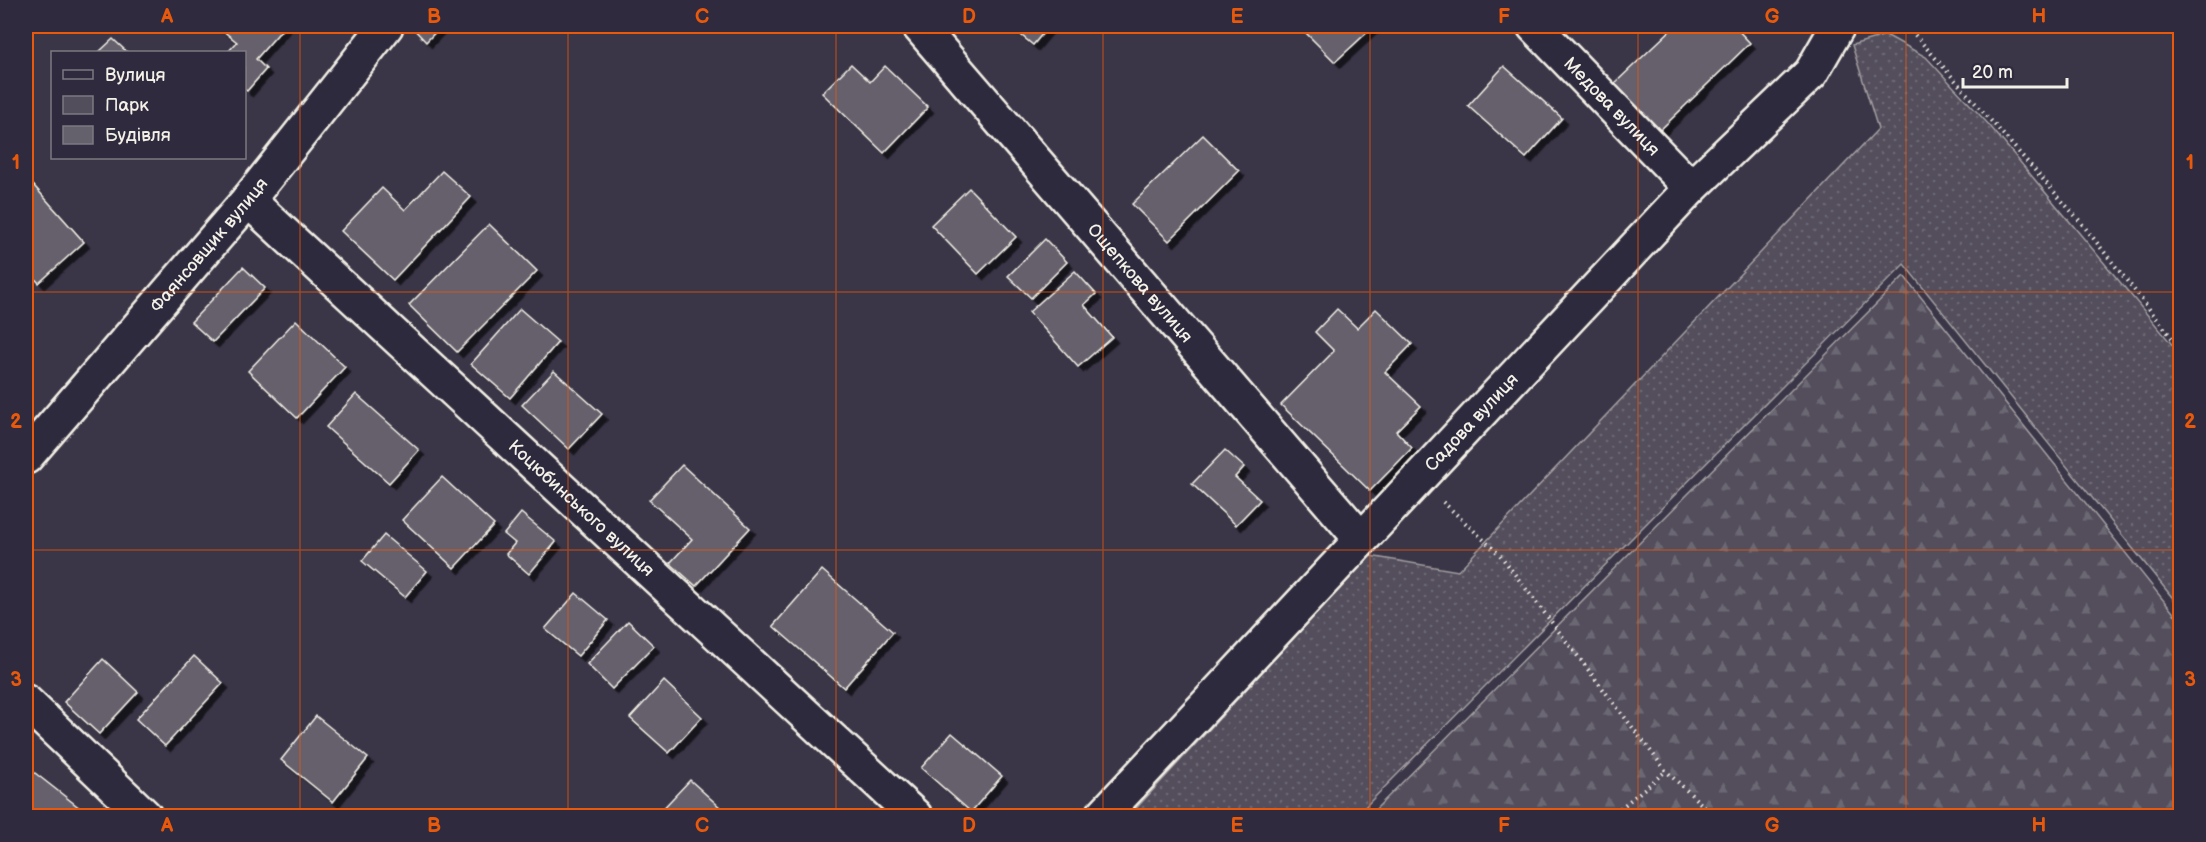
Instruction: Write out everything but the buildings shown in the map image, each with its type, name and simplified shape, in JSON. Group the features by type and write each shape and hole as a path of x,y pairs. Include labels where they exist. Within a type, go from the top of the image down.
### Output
{"street":[{"name":"Фаянсовщик вулиця","path":"26,457 248,201 386,26"},
{"name":"Ощепкова вулиця","path":"919,26 1361,539"},
{"name":"Медова вулиця","path":"1534,26 1691,188"},
{"name":"Садова вулиця","path":"1102,816 1691,188 1811,73 1838,26"},
{"name":"Коцюбинського вулиця","path":"248,201 915,816"},
{"path":"26,702 145,816"}],"path":[{"path":"1907,26 2079,220 2181,348"},
{"path":"1418,479 1500,555 1666,771 1714,816"},
{"path":"1611,816 1666,771"}],"green space":[{"path":"1886,35 1926,57 1990,126 2180,354 2180,607 1904,264 1356,816 1129,816 1370,556 1458,571 1878,129 1852,45"},
{"path":"1904,276 2180,621 2180,816 1369,816"}]}
